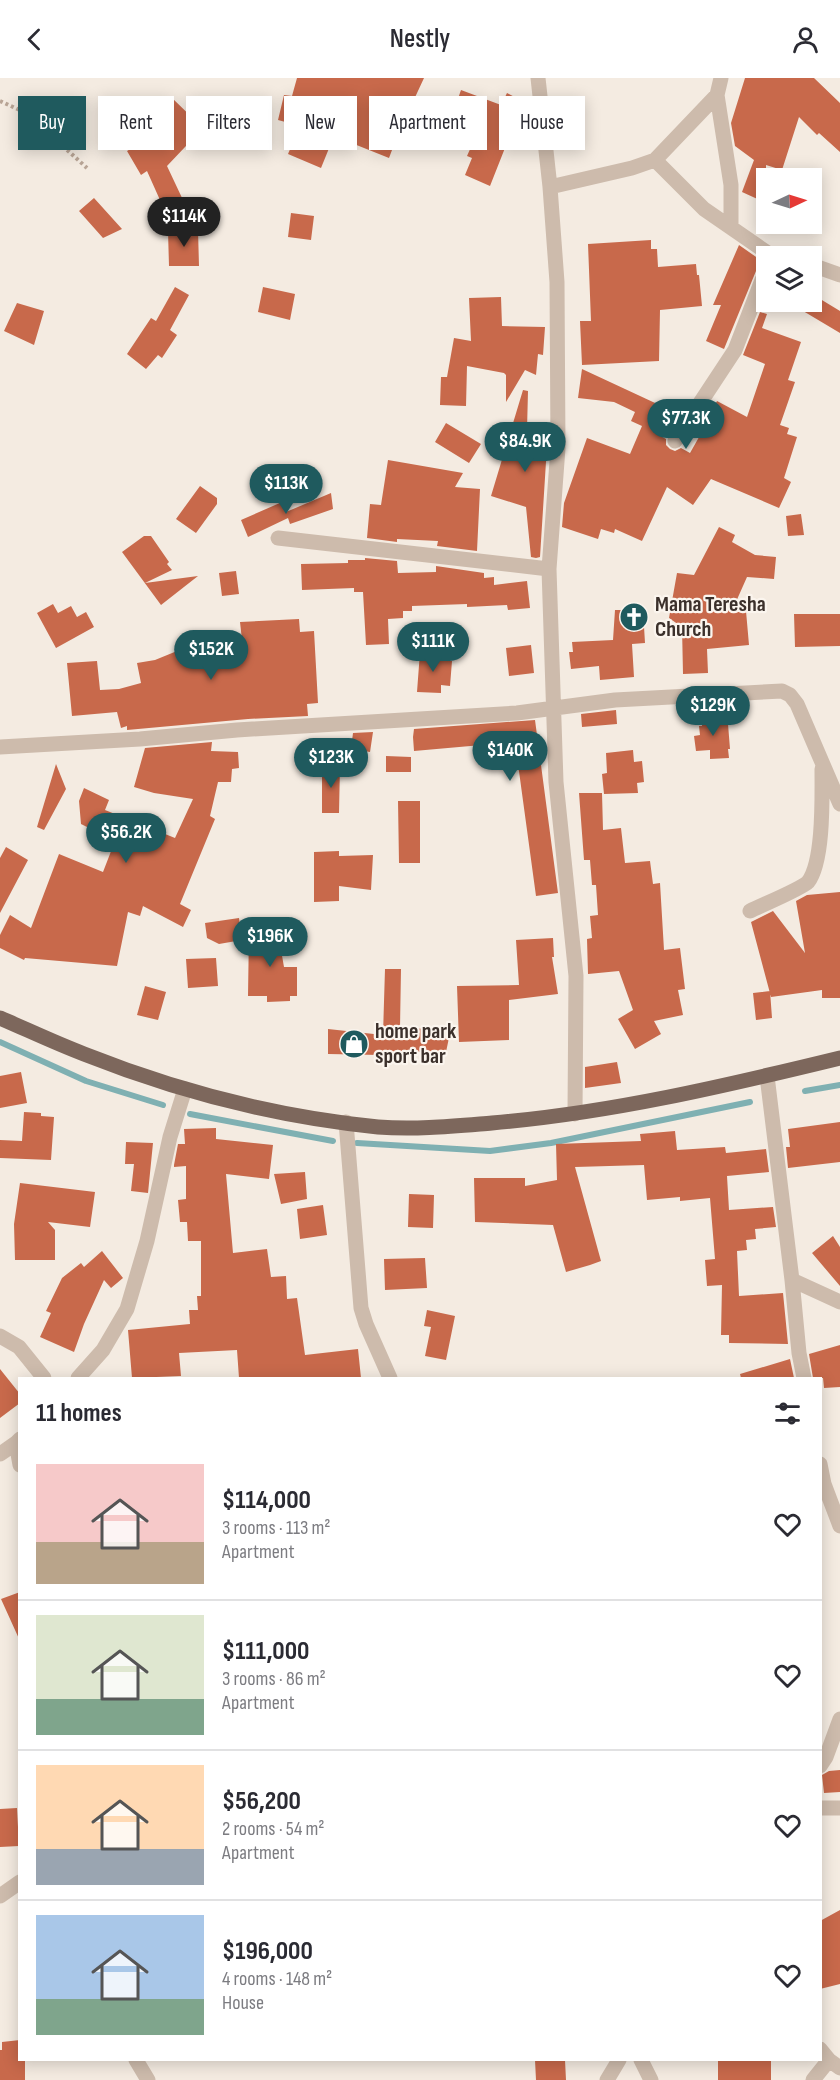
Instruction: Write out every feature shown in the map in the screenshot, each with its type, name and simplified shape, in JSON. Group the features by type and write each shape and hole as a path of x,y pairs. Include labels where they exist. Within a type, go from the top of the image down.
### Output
{"main road":[{"path":"0,1018 84,1054 185,1089 280,1112 380,1127 451,1126 575,1114 708,1090 840,1058"}],"street":[{"path":"538,78 550,187 557,282 558,448 549,569 556,782 576,976 575,1114"},
{"path":"721,78 717,94 731,185 731,227"},
{"path":"550,187 632,168 655,160 717,94"},
{"path":"655,160 704,209 758,246"},
{"path":"822,268 840,274"},
{"path":"675,441 735,350 756,296"},
{"path":"278,538 549,569"},
{"path":"0,747 140,740 237,730 517,713 615,700 782,691 790,695 797,704 840,804"},
{"path":"750,911 807,883 814,869 821,818 822,762"},
{"path":"767,1076 799,1353 804,1377"},
{"path":"79,1377 103,1350 127,1309 147,1241 170,1137 185,1089"},
{"path":"346,1122 362,1308 366,1324 390,1377"},
{"path":"792,1280 840,1302"},
{"path":"0,1336 19,1347 43,1377"},
{"path":"0,1454 18,1441"},
{"path":"822,1474 840,1526"},
{"path":"822,1763 840,1719"},
{"path":"822,1808 840,1809"},
{"path":"0,1896 18,1883"},
{"path":"813,2080 830,2059"},
{"path":"137,2061 148,2080"},
{"path":"607,2080 618,2061"},
{"path":"642,2061 651,2080"}],"path":[{"path":"0,101 26,113 87,168"}],"building":[{"path":"297,78 424,78 416,96 369,96 369,150 357,145 357,96 292,96"},
{"path":"745,78 814,78 840,103 840,152 819,133 817,135 799,117 783,168 766,165 766,168 756,168 756,198 742,192 754,160 735,146 731,123"},
{"path":"461,90 477,96 459,96"},
{"path":"284,95 292,96 284,96 284,122 278,120"},
{"path":"174,100 186,112 186,146 167,166 183,200 164,209 147,171 141,175 127,151 174,150"},
{"path":"487,100 499,104 499,150 504,150 490,186 465,175 472,158 467,156 470,150 487,150"},
{"path":"290,150 328,150 321,168 288,154"},
{"path":"369,150 392,150 389,158"},
{"path":"94,198 122,229 103,238 79,211"},
{"path":"291,213 314,216 311,240 288,237"},
{"path":"198,230 199,266 169,266 168,231"},
{"path":"651,240 651,249 657,249 658,267 696,264 702,306 660,310 659,361 582,365 580,321 591,321 588,244"},
{"path":"739,245 756,257 756,271 724,349 706,341 721,305 713,305"},
{"path":"175,287 189,295 170,330 177,335 162,358 158,355 146,369 127,354 151,318 156,321"},
{"path":"263,287 295,294 290,320 258,312"},
{"path":"501,297 502,326 545,327 543,355 538,354 536,375 525,370 506,402 506,375 504,373 467,366 466,406 440,405 441,377 447,377 454,338 471,341 469,298"},
{"path":"822,300 840,311 840,333 805,312 822,312"},
{"path":"17,303 44,311 34,345 4,331"},
{"path":"760,312 767,314 762,328 801,342 788,380 795,382 780,425 789,428 787,434 797,437 784,478 791,482 779,508 711,479 693,505 667,487 642,541 615,529 614,533 601,529 598,539 562,527 564,503 587,438 630,454 642,426 631,421 635,412 614,402 578,398 582,369 668,409 657,434 666,439 666,445 670,449 675,451 681,448 690,453 717,401 747,417 765,364 743,355"},
{"path":"523,390 528,391 527,430 548,430 540,557 536,558 531,557 526,507 491,496"},
{"path":"446,423 481,444 469,463 435,442"},
{"path":"388,460 463,473 455,487 480,489 477,551 437,546 438,541 397,539 397,542 367,538 370,504 381,505"},
{"path":"200,486 217,498 217,504 196,533 176,519"},
{"path":"331,493 333,509 290,524 288,518 248,537 241,520 282,502 286,512"},
{"path":"801,514 804,535 788,536 786,516"},
{"path":"719,527 735,535 732,542 755,555 776,557 774,579 747,577 731,613 746,611 749,645 707,649 708,673 683,674 682,627 669,618 677,573 694,575"},
{"path":"144,536 151,536 172,570 145,583 198,576 161,605 122,552"},
{"path":"365,558 397,561 398,573 436,572 436,566 484,573 484,578 494,577 494,585 527,581 530,608 508,610 507,605 467,607 467,604 412,606 412,611 403,611 403,618 388,619 389,644 366,645 363,592 354,592 354,588 302,590 301,564 348,563 348,560 365,560"},
{"path":"236,571 239,594 222,596 219,573"},
{"path":"53,604 58,613 71,606 77,617 86,612 94,627 56,648 37,613"},
{"path":"615,610 643,610 645,643 632,644 634,677 600,680 599,666 571,669 569,652 573,652 572,642 613,640"},
{"path":"794,614 840,614 840,646 795,647"},
{"path":"299,619 300,632 314,631 318,703 307,704 308,716 127,730 127,726 121,728 117,712 72,716 67,663 97,661 100,690 119,689 141,683 137,663 155,660 177,649 205,647 205,642 242,640 240,622"},
{"path":"531,645 534,673 509,676 506,648"},
{"path":"420,652 444,654 443,661 452,661 450,686 441,685 441,693 417,692"},
{"path":"616,710 617,724 582,727 581,714"},
{"path":"719,714 720,725 728,724 729,758 710,759 710,750 696,751 694,736 700,735 701,716"},
{"path":"535,720 558,893 536,896 515,742 414,751 413,737 414,729"},
{"path":"373,732 370,752 351,749 353,733"},
{"path":"212,742 211,751 238,752 239,768 232,769 231,782 218,782 210,816 215,819 180,904 191,910 183,927 143,906 140,916 128,912 117,966 25,958 24,960 0,948 0,935 10,915 31,928 59,854 103,872 115,841 81,824 79,801 84,788 109,800 105,810 175,838 193,799 154,793 134,787 145,748"},
{"path":"633,750 634,762 642,761 644,782 637,783 638,793 604,794 602,774 607,773 606,753"},
{"path":"386,756 411,757 411,772 386,772"},
{"path":"56,764 66,789 44,830 37,827"},
{"path":"322,765 340,765 339,813 322,813"},
{"path":"579,793 602,793 603,830 621,828 625,863 650,861 653,884 660,883 664,950 680,948 685,989 678,990 683,1015 654,1021 661,1034 635,1049 618,1019 633,1010 619,971 588,974 587,939 592,938 590,916 598,915 596,885 592,885 590,860 584,860"},
{"path":"398,801 420,801 420,863 399,863"},
{"path":"6,847 28,860 0,913 0,858"},
{"path":"339,851 339,856 373,855 371,890 339,886 339,901 314,902 314,852"},
{"path":"840,892 840,998 822,998 822,990 771,997 751,922 773,911 805,953 796,901 807,895"},
{"path":"239,918 242,940 219,944 207,938 205,923"},
{"path":"277,927 284,967 297,967 297,996 290,996 290,1001 267,1002 267,996 248,996 249,931"},
{"path":"553,938 554,957 552,957 558,994 509,1000 509,1040 459,1042 457,986 519,985 516,940"},
{"path":"216,958 218,986 188,988 186,959"},
{"path":"385,969 401,969 400,1028 438,1029 450,1033 446,1052 380,1052 380,1055 328,1054 328,1029 383,1035"},
{"path":"145,986 166,992 158,1020 137,1015"},
{"path":"770,991 772,1018 756,1020 753,993"},
{"path":"617,1062 621,1083 585,1088 585,1067"},
{"path":"21,1072 27,1103 0,1108 0,1076"},
{"path":"24,1112 41,1113 41,1116 54,1117 51,1160 0,1158 0,1140 22,1141"},
{"path":"840,1122 840,1162 788,1168 786,1147 790,1147 788,1129"},
{"path":"216,1128 216,1139 273,1145 269,1179 226,1174 233,1253 267,1249 271,1277 286,1276 287,1299 297,1298 305,1355 358,1349 361,1377 239,1377 237,1350 179,1353 181,1376 132,1377 128,1330 190,1324 189,1310 198,1310 197,1296 201,1296 201,1241 188,1241 187,1222 180,1222 178,1200 186,1199 186,1166 174,1167 178,1144 185,1144 184,1129"},
{"path":"675,1131 677,1150 725,1147 726,1153 766,1149 769,1172 727,1176 729,1210 773,1207 776,1227 755,1229 756,1239 746,1240 747,1250 737,1251 739,1296 783,1293 788,1344 729,1343 729,1335 721,1335 722,1285 707,1286 705,1260 715,1259 710,1198 680,1201 680,1197 647,1200 644,1165 575,1167 601,1261 590,1265 566,1272 553,1225 475,1222 474,1178 525,1178 525,1186 557,1180 556,1144 641,1141 640,1134"},
{"path":"126,1142 153,1143 148,1193 131,1191 134,1164 125,1164"},
{"path":"305,1172 307,1199 281,1204 274,1174"},
{"path":"20,1183 95,1192 90,1227 48,1222 55,1230 55,1260 15,1260 14,1224"},
{"path":"409,1194 434,1195 433,1228 408,1227"},
{"path":"323,1205 327,1235 300,1239 297,1209"},
{"path":"833,1236 840,1247 840,1286 812,1253"},
{"path":"102,1251 123,1278 111,1288 104,1280 74,1352 40,1337 51,1313 46,1311 62,1278 81,1263 84,1267"},
{"path":"425,1258 427,1288 385,1290 384,1259"},
{"path":"427,1310 455,1316 446,1360 425,1356 431,1327 424,1326"},
{"path":"840,1345 840,1387 824,1388 822,1377 813,1377 809,1354"},
{"path":"790,1359 794,1377 741,1377 740,1374"},
{"path":"0,1369 18,1392 18,1404 0,1418"},
{"path":"18,1593 18,1637 1,1599"},
{"path":"840,1770 840,1792 824,1793 822,1775 829,1771"},
{"path":"17,1808 18,1846 0,1847 0,1809"},
{"path":"840,1910 840,1984 822,1988 822,1920"},
{"path":"18,2040 18,2061 25,2061 25,2080 0,2080 2,2042"},
{"path":"535,2061 565,2061 566,2080 536,2080"},
{"path":"718,2061 771,2061 771,2080 718,2080"}],"waterway":[{"path":"0,1042 86,1081 163,1105"},
{"path":"805,1091 840,1085"},
{"path":"357,1143 490,1151 551,1143 750,1102"},
{"path":"190,1114 333,1141"}],"place":[{"name":"Mama Teresha Church","path":"634,617"},
{"name":"home park sport bar","path":"354,1044"}]}
